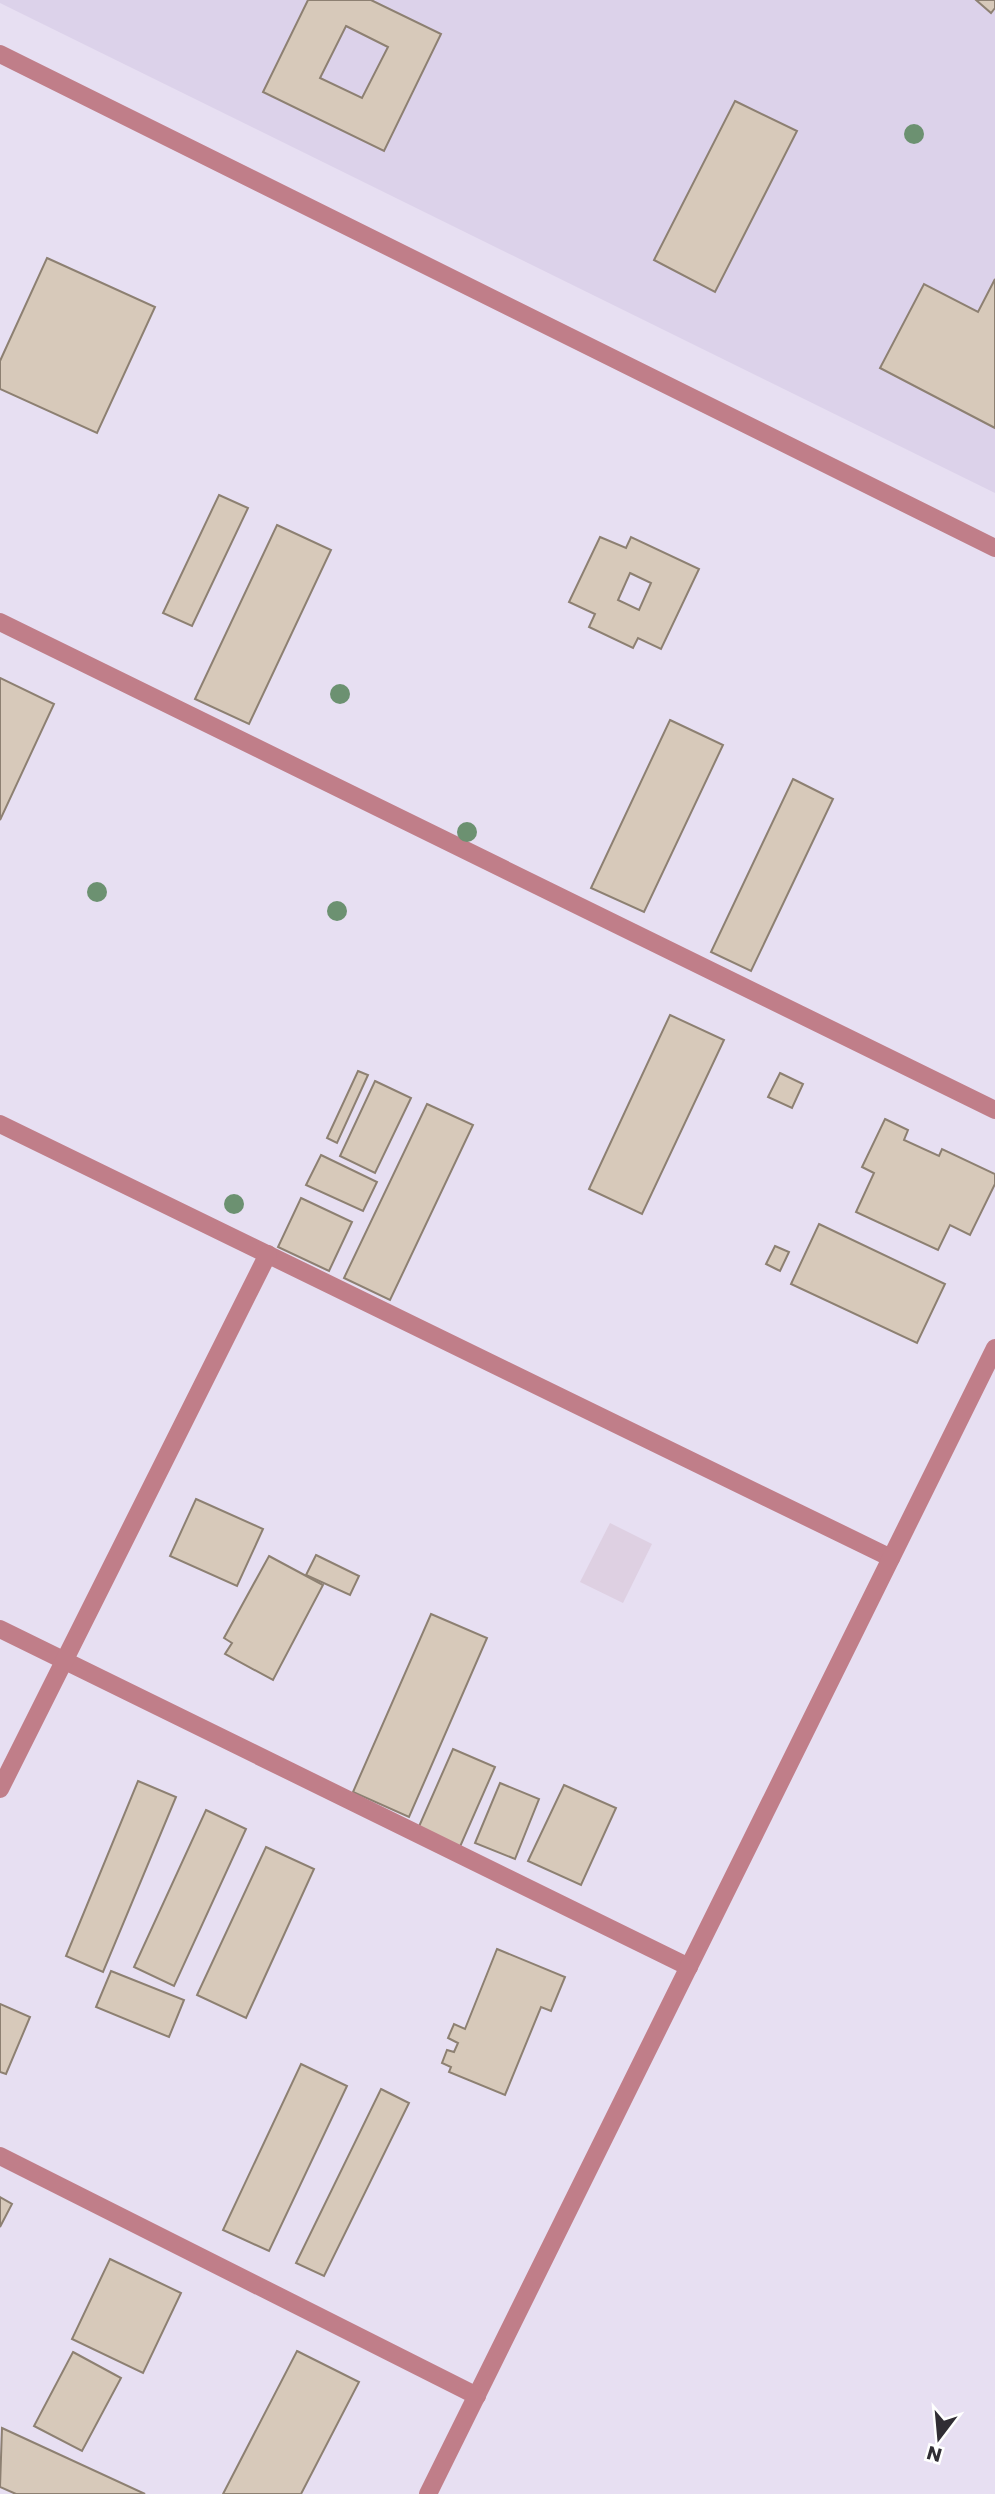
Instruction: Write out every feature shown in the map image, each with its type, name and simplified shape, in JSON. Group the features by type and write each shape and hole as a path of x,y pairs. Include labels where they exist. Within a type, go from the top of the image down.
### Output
{"street":[{"path":"0,54 995,548"},
{"path":"0,622 995,1110"},
{"path":"0,1124 891,1558"},
{"path":"0,1789 268,1254"},
{"path":"428,2494 995,1348"},
{"path":"0,1629 689,1967"},
{"path":"0,2156 477,2396"}],"shaded area":[{"path":"0,0 995,0 995,493 0,3"},
{"path":"610,1523 652,1544 623,1603 580,1582"}],"building":[{"path":"308,0 371,0 441,34 384,151 263,92","holes":["346,26 388,47 362,98 320,78"]},
{"path":"976,0 995,0 995,8 991,13"},
{"path":"735,101 797,131 715,292 654,260"},
{"path":"47,258 155,307 97,433 0,389 0,361"},
{"path":"995,279 995,428 880,368 924,284 978,312"},
{"path":"219,495 248,508 192,626 163,613"},
{"path":"277,525 331,550 249,724 195,699"},
{"path":"600,537 626,548 631,537 699,569 661,649 638,638 633,648 589,627 595,614 569,602","holes":["630,573 651,583 639,610 618,600"]},
{"path":"0,678 54,704 0,820"},
{"path":"670,720 723,745 644,912 591,888"},
{"path":"793,779 833,799 751,971 711,952"},
{"path":"670,1015 724,1040 642,1214 589,1189"},
{"path":"358,1071 368,1075 337,1143 327,1138"},
{"path":"780,1073 803,1084 792,1108 768,1097"},
{"path":"375,1081 411,1098 375,1173 340,1156"},
{"path":"427,1104 473,1125 390,1300 344,1278"},
{"path":"885,1119 908,1130 904,1140 939,1156 942,1149 995,1174 995,1184 970,1235 950,1225 938,1250 856,1212 874,1173 862,1167"},
{"path":"321,1155 377,1182 363,1211 306,1185"},
{"path":"301,1198 352,1222 329,1271 278,1247"},
{"path":"819,1224 945,1284 917,1343 791,1284"},
{"path":"775,1246 789,1252 780,1271 766,1264"},
{"path":"196,1499 263,1529 237,1586 170,1556"},
{"path":"316,1555 359,1576 350,1595 306,1575"},
{"path":"269,1556 323,1585 273,1680 225,1654 232,1643 224,1638"},
{"path":"431,1614 487,1638 409,1817 353,1792"},
{"path":"453,1749 495,1767 459,1849 417,1831"},
{"path":"138,1781 176,1797 103,1972 66,1956"},
{"path":"500,1783 539,1799 515,1859 475,1843"},
{"path":"564,1785 616,1808 581,1885 528,1861"},
{"path":"206,1810 246,1829 174,1986 134,1967"},
{"path":"266,1847 314,1869 246,2018 197,1995"},
{"path":"497,1949 565,1977 551,2011 541,2007 505,2095 449,2072 451,2067 442,2063 447,2050 454,2052 458,2043 448,2038 454,2024 465,2029"},
{"path":"111,1971 184,2000 169,2037 96,2007"},
{"path":"0,2004 30,2017 6,2074 0,2072"},
{"path":"301,2064 347,2086 269,2251 223,2230"},
{"path":"381,2089 409,2103 324,2276 296,2263"},
{"path":"0,2197 12,2204 0,2227"},
{"path":"110,2259 181,2293 143,2373 72,2339"},
{"path":"297,2351 359,2382 301,2494 223,2494"},
{"path":"73,2352 121,2378 82,2451 34,2426"},
{"path":"2,2428 145,2494 16,2494 0,2487"}]}
